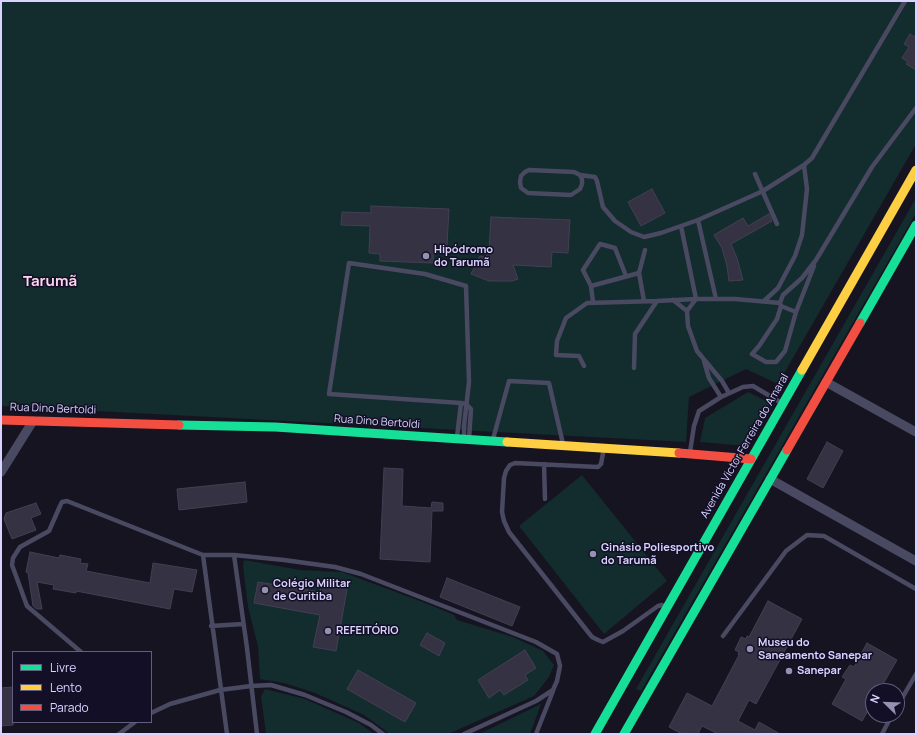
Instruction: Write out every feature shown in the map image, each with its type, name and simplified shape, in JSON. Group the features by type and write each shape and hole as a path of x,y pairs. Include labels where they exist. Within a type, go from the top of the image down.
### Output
{"main road":[{"name":"Avenida Victor Ferreira do Amaral","path":"595,734 751,459 912,185 916,170"},
{"path":"626,733 916,225"},
{"name":"Rua Dino Bertoldi","path":"1,420 275,427 751,459"}],"street":[{"path":"826,382 916,432"},
{"path":"1,472 33,421"},
{"path":"770,479 916,561"}],"lane":[{"path":"580,175 582,184 580,189 571,195 528,192 522,188 520,182 521,176 524,172 529,170 564,171 591,176 598,180 603,207 615,221 631,232 644,237 698,220 763,191 804,165 818,150 905,1"},
{"path":"816,260 796,312 785,351 776,362 766,362 752,354 760,346 777,319 783,295 802,278 816,260 872,167 916,108"},
{"path":"764,301 778,288 795,256 802,235 807,189 804,165"},
{"path":"755,174 777,224"},
{"path":"698,220 716,299"},
{"path":"681,226 696,299 687,311 688,326 697,351 704,361 713,369 729,393"},
{"path":"592,302 592,286 583,270 600,244 615,248 626,276"},
{"path":"644,301 640,272 646,250"},
{"path":"463,439 463,404 469,382 466,286 425,274 349,263 329,394 463,404 471,409 463,439"},
{"path":"592,286 640,272"},
{"path":"584,366 579,356 556,355 557,341 566,318 587,303 696,299 764,301 781,305 796,312"},
{"path":"634,368 635,334 657,300"},
{"path":"673,300 687,311"},
{"path":"704,361 710,378 721,397"},
{"path":"492,441 509,381 548,383 563,446"},
{"path":"690,454 694,426 699,410 721,397 743,387 753,386 783,404"},
{"path":"604,448 601,464 598,467 515,463 510,465 504,478 502,512 504,521 509,532 592,637 603,642 623,631 658,606 670,602"},
{"path":"544,464 545,499"},
{"path":"80,651 27,606 12,565 20,547 49,531 62,502 67,501 203,554 234,555 284,560 335,567 361,574 536,642 557,654 560,666 558,681 536,734"},
{"path":"722,636 786,551 807,535 824,536 916,589"},
{"path":"203,554 227,734"},
{"path":"234,555 257,734"},
{"path":"212,626 243,624"},
{"path":"905,693 916,674"},
{"path":"152,713 170,704 220,690 271,685 305,695 346,712 371,725 383,734"},
{"path":"464,734 536,701 553,690"},
{"path":"119,734 134,723"},
{"path":"882,734 888,723"}],"green space":[{"name":"Hipódromo do Tarumã","path":"1,1 916,1 916,144 778,384 746,369 689,397 686,442 1,406"},
{"path":"916,198 916,213 641,691 636,689"},
{"path":"748,392 774,405 747,446 700,442 705,418"},
{"name":"Ginásio Poliesportivo do Tarumã","path":"582,475 667,581 604,634 519,526"},
{"path":"244,560 300,570 342,572 428,604 454,615 457,620 513,637 543,651 554,665 549,677 534,696 448,734 390,734 364,715 315,693 284,683 260,679 258,646 248,607 243,566"},
{"path":"265,689 305,699 359,723 374,734 266,734 261,696"},
{"path":"541,704 530,734 479,734"}],"building":[{"path":"910,34 914,37 916,34 916,70 906,64 908,62 902,58 909,47 904,44"},
{"path":"652,189 665,213 641,226 628,202"},
{"path":"371,206 449,209 447,245 434,245 433,263 380,261 380,254 369,253 370,226 341,225 342,212 371,213"},
{"path":"769,214 772,221 731,244 737,258 743,280 729,281 722,248 714,235 743,218 748,226"},
{"path":"491,217 570,220 568,253 552,252 551,267 513,265 518,279 512,281 489,281 471,274 480,256 486,257 489,250"},
{"path":"827,442 843,451 823,488 807,479"},
{"path":"384,468 403,469 402,506 431,508 432,502 443,503 443,511 432,511 430,562 380,559"},
{"path":"245,482 247,502 179,510 177,489"},
{"path":"36,503 41,514 31,518 36,530 12,539 4,519 6,513"},
{"path":"30,552 59,558 60,555 81,559 80,563 88,564 86,571 150,583 153,563 197,570 192,592 174,589 170,609 76,591 76,593 53,589 54,585 37,582 42,609 37,609 33,606 28,573 26,572"},
{"path":"447,578 520,607 512,626 440,597"},
{"name":"REFEITÓRIO","path":"322,581 348,584 336,651 313,647 320,615 254,603 258,582 320,592"},
{"path":"768,601 802,619 756,704 749,700 738,721 755,730 759,722 780,734 718,734 702,726 698,734 682,734 669,727 687,693 712,706 739,655 739,652 735,650 741,637 746,639 747,636 749,637"},
{"path":"427,633 445,643 439,656 420,645"},
{"path":"867,643 897,660 884,683 865,683 865,716 862,721 832,704 846,679 842,677 850,665 854,667"},
{"path":"525,650 536,668 525,675 528,680 504,695 500,690 489,698 478,680"},
{"path":"358,670 416,703 405,722 347,689"},
{"path":"12,687 13,725 1,726 1,688"}],"traffic: fast":[{"path":"860,323 916,225"},
{"path":"595,734 802,370"},
{"path":"179,425 275,427 507,442"},
{"path":"624,734 787,450"}],"traffic: slow":[{"path":"802,370 916,170"},
{"path":"507,442 679,453"}],"traffic: jam":[{"path":"787,450 860,323"},
{"path":"1,420 179,425"},
{"path":"679,453 751,459"}],"place":[{"name":"Hipódromo do Tarumã","path":"426,256"},
{"name":"Ginásio Poliesportivo do Tarumã","path":"593,554"},
{"name":"Colégio Militar de Curitiba","path":"265,590"},
{"name":"REFEITÓRIO","path":"328,631"},
{"name":"Museu do Saneamento Sanepar","path":"750,649"},
{"name":"Sanepar","path":"789,671"}],"district":[{"name":"Tarumã","path":"50,282"}]}
